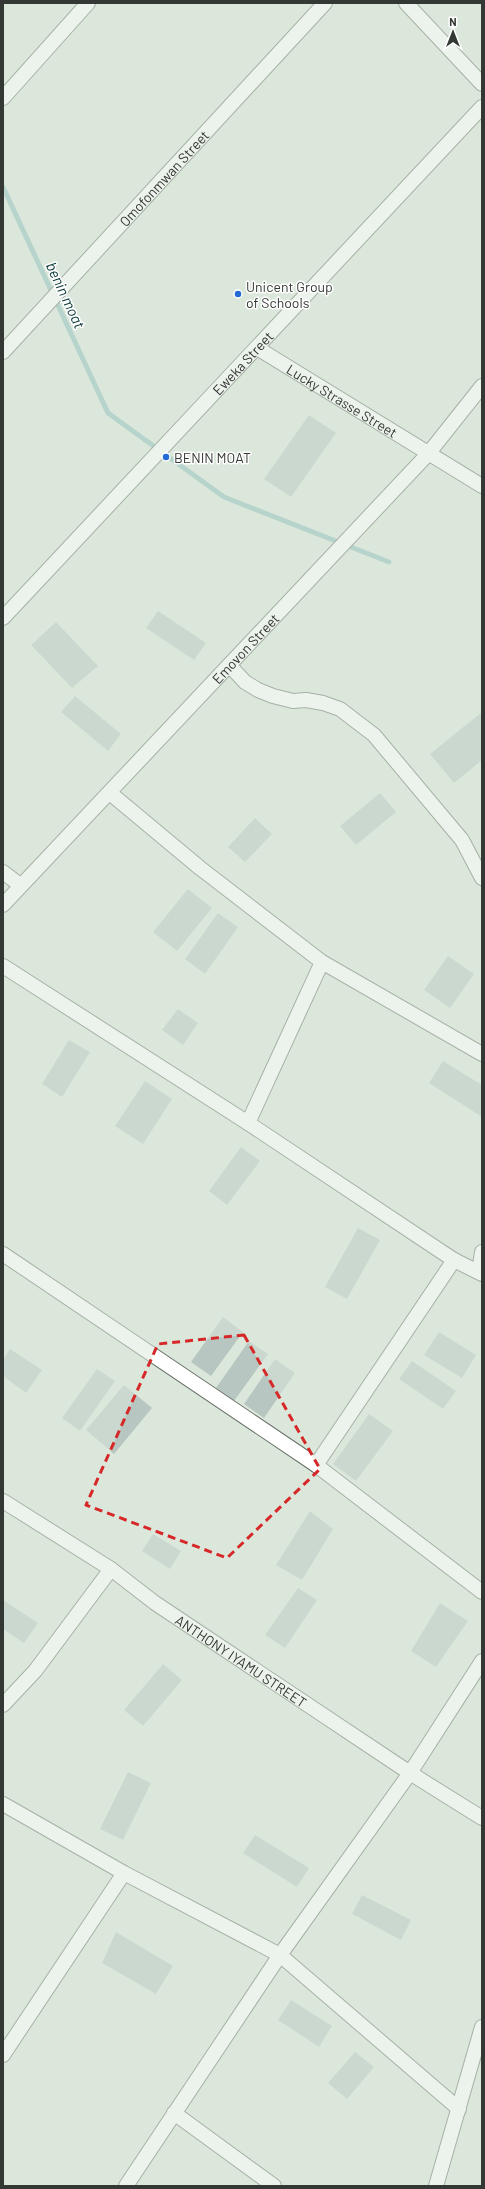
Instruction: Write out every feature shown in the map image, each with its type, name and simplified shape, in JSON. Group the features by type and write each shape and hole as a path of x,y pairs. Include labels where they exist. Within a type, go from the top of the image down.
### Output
{"street":[{"path":"3,98 88,3"},
{"name":"Omofonmwan Street","path":"3,352 325,3"},
{"path":"406,3 482,84"},
{"name":"Eweka Street","path":"5,612 257,348 482,107"},
{"name":"Lucky Strasse Street","path":"257,348 482,486"},
{"name":"Emovon Street","path":"3,905 20,885 110,793 428,454 482,386"},
{"path":"230,666 245,682 258,690 273,696 293,701 306,700 340,709 374,735 462,840 482,878"},
{"path":"110,793 200,868 322,962 482,1054"},
{"path":"3,872 20,885"},
{"path":"248,1123 322,962"},
{"path":"3,966 248,1123 454,1260 480,1272 482,1252"},
{"path":"3,1254 316,1465 482,1592"},
{"path":"316,1465 454,1260"},
{"name":"ANTHONY IYAMU STREET","path":"3,1501 111,1569 155,1603 410,1773 482,1818"},
{"path":"3,1705 35,1672 111,1569"},
{"path":"126,2186 280,1955 410,1773 482,1661"},
{"path":"3,1804 124,1873 280,1955 459,2109"},
{"path":"3,2055 124,1873"},
{"path":"436,2186 482,2027"},
{"path":"174,2113 274,2186"}],"highlighted area":[{"path":"244,1335 320,1469 227,1558 86,1505 158,1344"}],"building":[{"path":"309,415 336,433 291,497 264,479"},
{"path":"158,611 206,643 194,660 146,628"},
{"path":"56,622 98,666 72,688 31,645"},
{"path":"75,696 121,734 108,751 61,712"},
{"path":"482,712 482,760 454,783 430,754"},
{"path":"380,793 396,812 356,845 340,826"},
{"path":"255,818 272,834 245,862 228,847"},
{"path":"188,889 212,908 177,951 153,932"},
{"path":"218,913 238,927 205,974 185,959"},
{"path":"448,956 474,974 450,1008 424,990"},
{"path":"178,1009 198,1023 183,1045 162,1030"},
{"path":"69,1040 90,1052 62,1097 42,1084"},
{"path":"443,1061 482,1085 482,1117 429,1083"},
{"path":"145,1081 172,1099 143,1144 115,1126"},
{"path":"241,1147 260,1161 227,1205 209,1191"},
{"path":"358,1228 380,1240 347,1299 325,1287"},
{"path":"223,1317 243,1332 211,1376 191,1362"},
{"path":"439,1332 476,1355 462,1378 424,1355"},
{"path":"249,1341 268,1354 234,1401 216,1388"},
{"path":"10,1349 42,1370 26,1393 3,1376 3,1360"},
{"path":"275,1359 295,1373 264,1418 244,1404"},
{"path":"412,1361 456,1391 443,1409 399,1379"},
{"path":"97,1369 115,1381 80,1431 62,1418"},
{"path":"124,1385 152,1408 114,1454 86,1430"},
{"path":"369,1414 393,1431 356,1481 333,1464"},
{"path":"310,1511 333,1529 302,1580 276,1565"},
{"path":"153,1534 181,1551 170,1569 142,1551"},
{"path":"298,1588 317,1600 285,1648 265,1635"},
{"path":"3,1600 38,1623 24,1643 3,1629"},
{"path":"440,1603 468,1621 436,1667 411,1651"},
{"path":"163,1664 182,1680 143,1726 124,1710"},
{"path":"128,1772 151,1783 123,1840 100,1829"},
{"path":"255,1835 309,1868 297,1887 243,1853"},
{"path":"362,1895 411,1920 401,1940 352,1914"},
{"path":"116,1932 173,1966 156,1994 102,1963"},
{"path":"291,2000 332,2026 319,2047 278,2020"},
{"path":"355,2052 374,2067 347,2099 328,2083"}],"waterway":[{"name":"benin moat","path":"3,187 108,413 224,497 389,562"}],"place":[{"name":"Unicent Group of Schools","path":"238,294"},
{"name":"BENIN MOAT","path":"166,457"}]}
